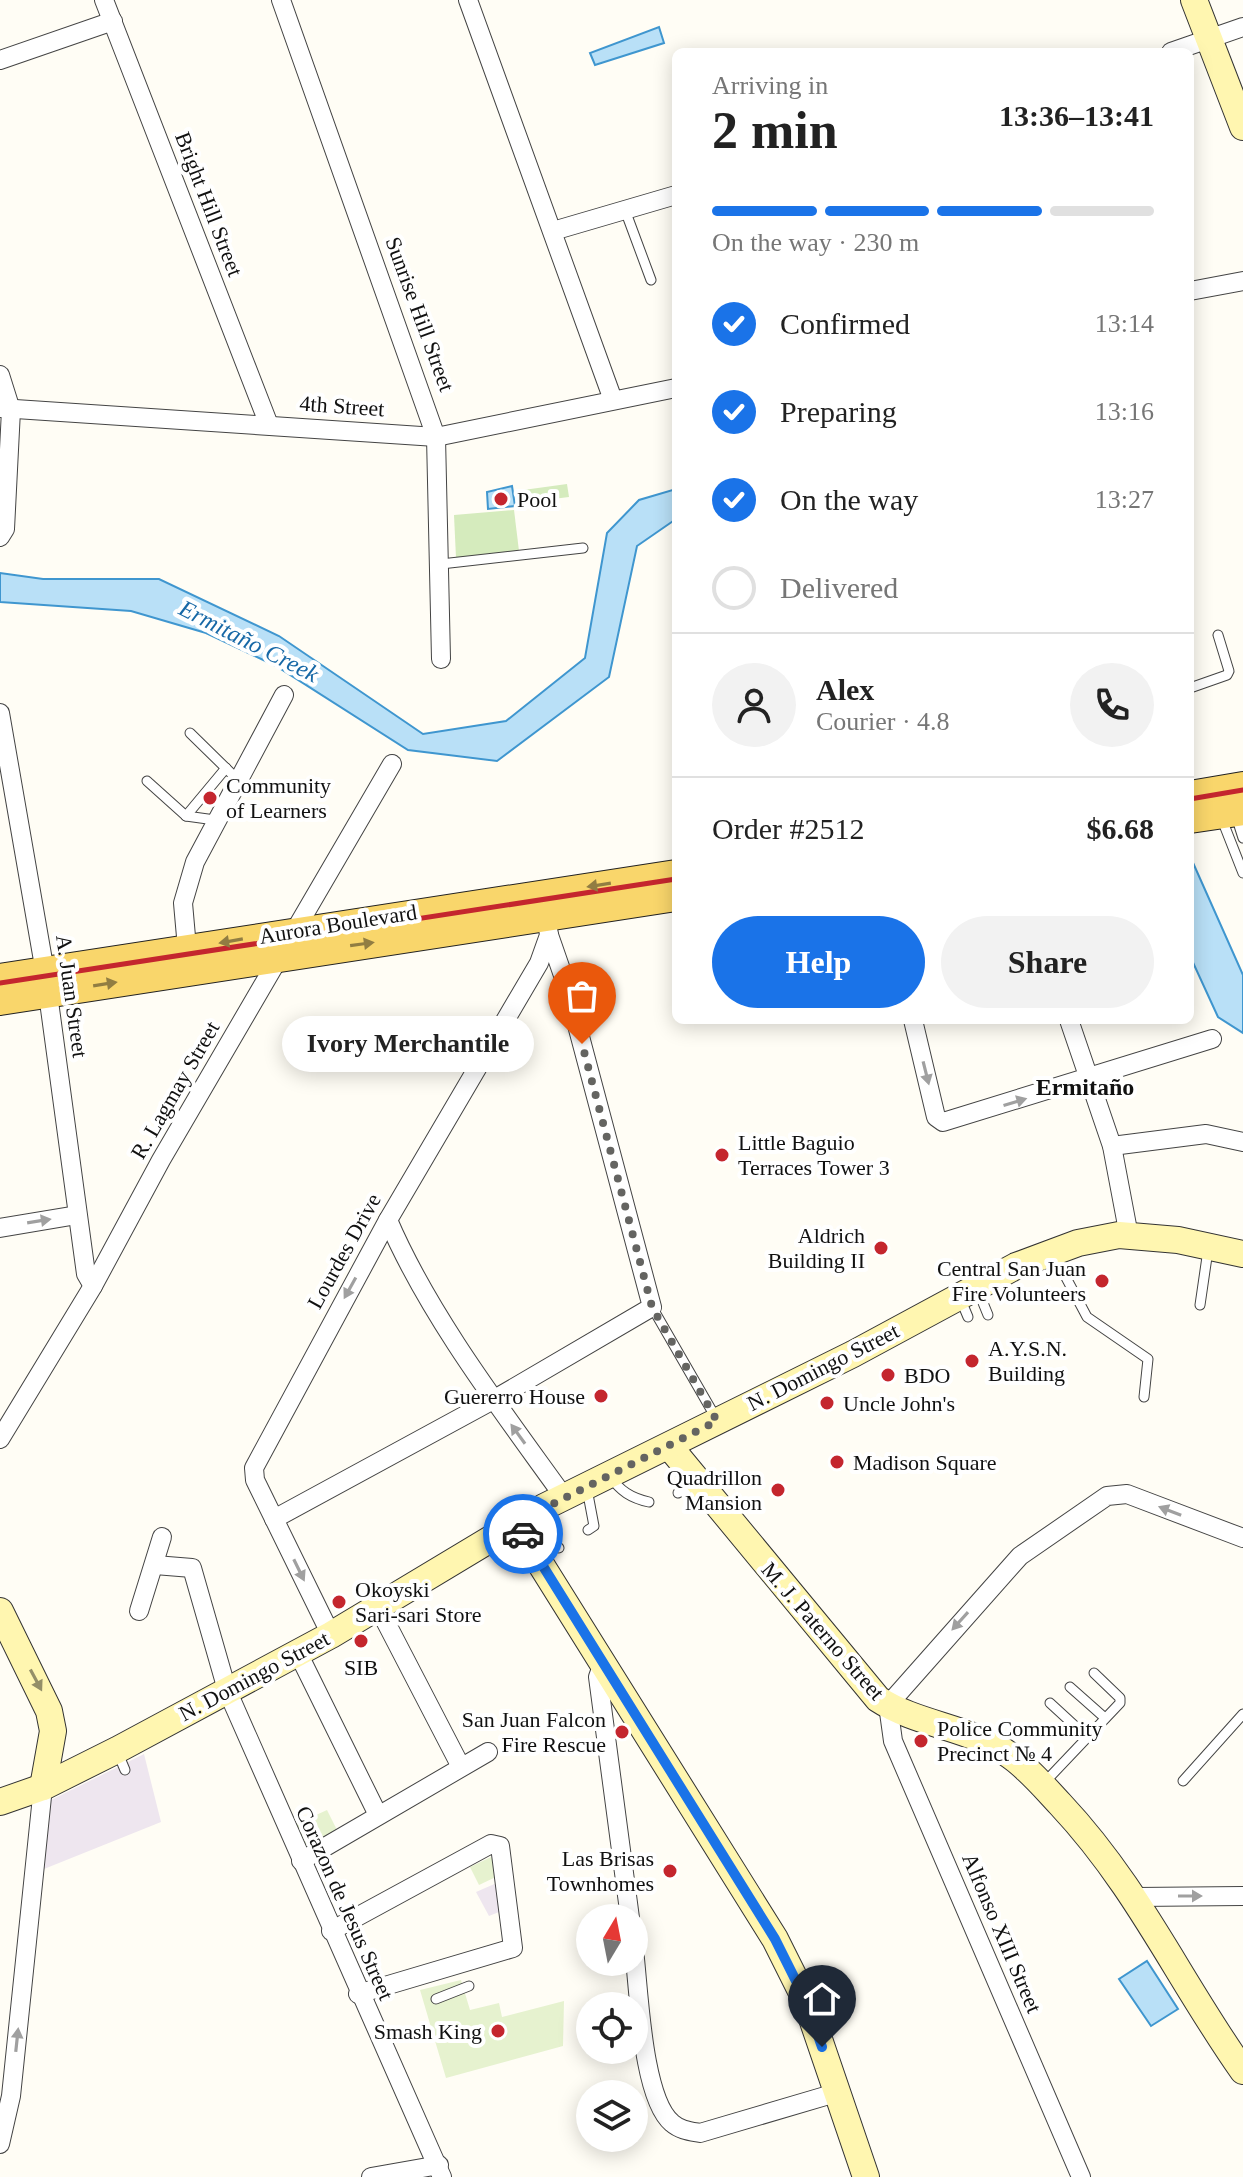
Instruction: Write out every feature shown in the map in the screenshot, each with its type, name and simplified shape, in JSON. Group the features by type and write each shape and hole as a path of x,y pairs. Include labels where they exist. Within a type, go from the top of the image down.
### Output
{"main road":[{"path":"1194,0 1243,127"},
{"path":"1194,801 1237,813"},
{"name":"Aurora Boulevard","path":"0,978 47,963 139,948 187,948 298,929 546,915 672,875"},
{"name":"Aurora Boulevard","path":"0,1001 47,963 283,955 672,898"},
{"name":"N. Domingo Street","path":"0,1802 121,1760 227,1690 331,1635 522,1519 967,1299 1053,1252 1097,1239 1129,1236 1208,1246 1243,1254"},
{"name":"M. J. Paterno Street","path":"669,1446 688,1488 846,1664 888,1705 986,1741 1013,1757 1076,1821 1136,1897 1243,2071"},
{"path":"522,1519 555,1551 602,1666 775,1939 806,2001 866,2177"},
{"path":"0,1611 49,1711 53,1731 43,1787"}],"street":[{"name":"Bright Hill Street","path":"104,0 269,425"},
{"name":"Sunrise Hill Street","path":"281,0 436,437 441,659"},
{"path":"468,0 613,400"},
{"path":"0,60 113,21"},
{"path":"1183,48 1243,27"},
{"path":"553,231 672,196"},
{"path":"1194,290 1242,284"},
{"path":"0,375 5,409 5,529 0,537"},
{"name":"4th Street","path":"5,409 436,437 672,389"},
{"path":"187,948 183,903 195,862 232,774 284,695"},
{"name":"A. Juan Street","path":"1,717 47,963 77,1215 86,1274 93,1286"},
{"name":"R. Lagmay Street","path":"0,1439 93,1286 161,1160 392,764"},
{"path":"274,1519 493,1400 652,1307 546,915"},
{"name":"Lourdes Drive","path":"331,1635 255,1480 258,1456 388,1220 539,963 546,915"},
{"path":"539,963 566,984"},
{"path":"914,1024 936,1117 943,1122 1212,1039"},
{"path":"1070,1024 1112,1146 1129,1236"},
{"path":"1112,1146 1206,1134 1243,1142"},
{"path":"0,1228 77,1215"},
{"path":"388,1220 401,1251 493,1400 587,1486"},
{"path":"888,1705 1020,1556 1107,1496 1127,1494 1243,1538"},
{"path":"139,1611 162,1537"},
{"name":"Corazon de Jesus Street","path":"155,1565 192,1568 227,1690 358,1994 441,2171"},
{"path":"378,1607 461,1767"},
{"path":"298,1653 378,1815"},
{"path":"602,1666 598,1677 628,1904"},
{"name":"Alfonso XIII Street","path":"888,1705 893,1741 1081,2177"},
{"path":"301,1861 488,1752"},
{"path":"0,2144 11,2096 43,1787"},
{"path":"331,1931 491,1844 500,1846 513,1948 428,1976 358,1994"},
{"path":"1136,1897 1243,1896"},
{"path":"637,1976 652,2084 659,2107 670,2122 684,2131 700,2133 839,2092"},
{"path":"371,2177 441,2171"}],"lane":[{"path":"625,210 651,280"},
{"path":"441,564 583,548"},
{"path":"1194,687 1227,675 1229,671 1218,635"},
{"path":"186,816 232,774 190,733"},
{"path":"147,781 186,816 215,820"},
{"path":"1237,813 1243,873"},
{"path":"1200,1305 1208,1246"},
{"path":"1053,1252 1087,1317 1148,1359 1144,1397"},
{"path":"967,1299 988,1315"},
{"path":"652,1307 717,1421"},
{"path":"588,1530 594,1526 587,1486 618,1488 634,1498 649,1502"},
{"path":"1042,1786 1120,1703 1120,1698 1094,1673"},
{"path":"1070,1687 1105,1718"},
{"path":"1050,1703 1087,1737"},
{"path":"1183,1781 1243,1714"},
{"path":"436,1999 469,1986"}],"shaded area":[{"path":"144,1754 161,1822 44,1869 51,1800"},
{"path":"499,1882 504,1910 489,1916 476,1892"}],"green space":[{"path":"567,484 569,497 521,503 516,491"},
{"path":"514,510 519,551 456,558 454,515"},
{"path":"327,1810 339,1834 304,1851 292,1826"},
{"path":"491,1857 500,1875 479,1885 470,1867"},
{"name":"Smash King","path":"461,1980 470,2010 499,2003 502,2017 564,2001 563,2046 446,2078 420,1990"}],"water":[{"path":"659,27 664,43 595,65 590,53"},
{"name":"Pool","path":"512,486 515,506 488,509 487,492"},
{"name":"Ermitaño Creek","path":"672,490 672,522 637,546 609,677 497,761 408,750 276,666 206,633 131,611 0,602 0,573 43,579 159,579 279,636 423,734 506,721 585,658 607,533 639,500"},
{"path":"1194,865 1243,975 1243,1033 1218,1017 1194,965"},
{"path":"1147,1961 1178,2009 1151,2026 1119,1979"}],"railway":[{"path":"1194,798 1243,790"},
{"path":"0,983 672,880"}],"way so far":[{"path":"523,1534 515,1523 717,1421 659,1314 652,1307 582,1044"}],"place":[{"name":"Pool","path":"501,499"},
{"name":"Community of Learners","path":"210,798"},
{"name":"Ivory Merchantile","path":"582,1044"},
{"name":"Little Baguio Terraces Tower 3","path":"722,1155"},
{"name":"Aldrich Building II","path":"881,1248"},
{"name":"Central San Juan Fire Volunteers","path":"1102,1281"},
{"name":"A.Y.S.N. Building","path":"972,1361"},
{"name":"BDO","path":"888,1375"},
{"name":"Guererro House","path":"601,1396"},
{"name":"Uncle John's","path":"827,1403"},
{"name":"Madison Square","path":"837,1462"},
{"name":"Quadrillon Mansion","path":"778,1490"},
{"name":"Okoyski Sari-sari Store","path":"339,1602"},
{"name":"SIB","path":"361,1641"},
{"name":"San Juan Falcon Fire Rescue","path":"622,1732"},
{"name":"Police Community Precinct № 4","path":"921,1741"},
{"name":"Las Brisas Townhomes","path":"670,1871"},
{"name":"Smash King","path":"498,2031"}],"district":[{"name":"Ermitaño","path":"1085,1087"}],"route":[{"path":"523,1534 602,1666 775,1939 806,2001 822,2047"}]}
